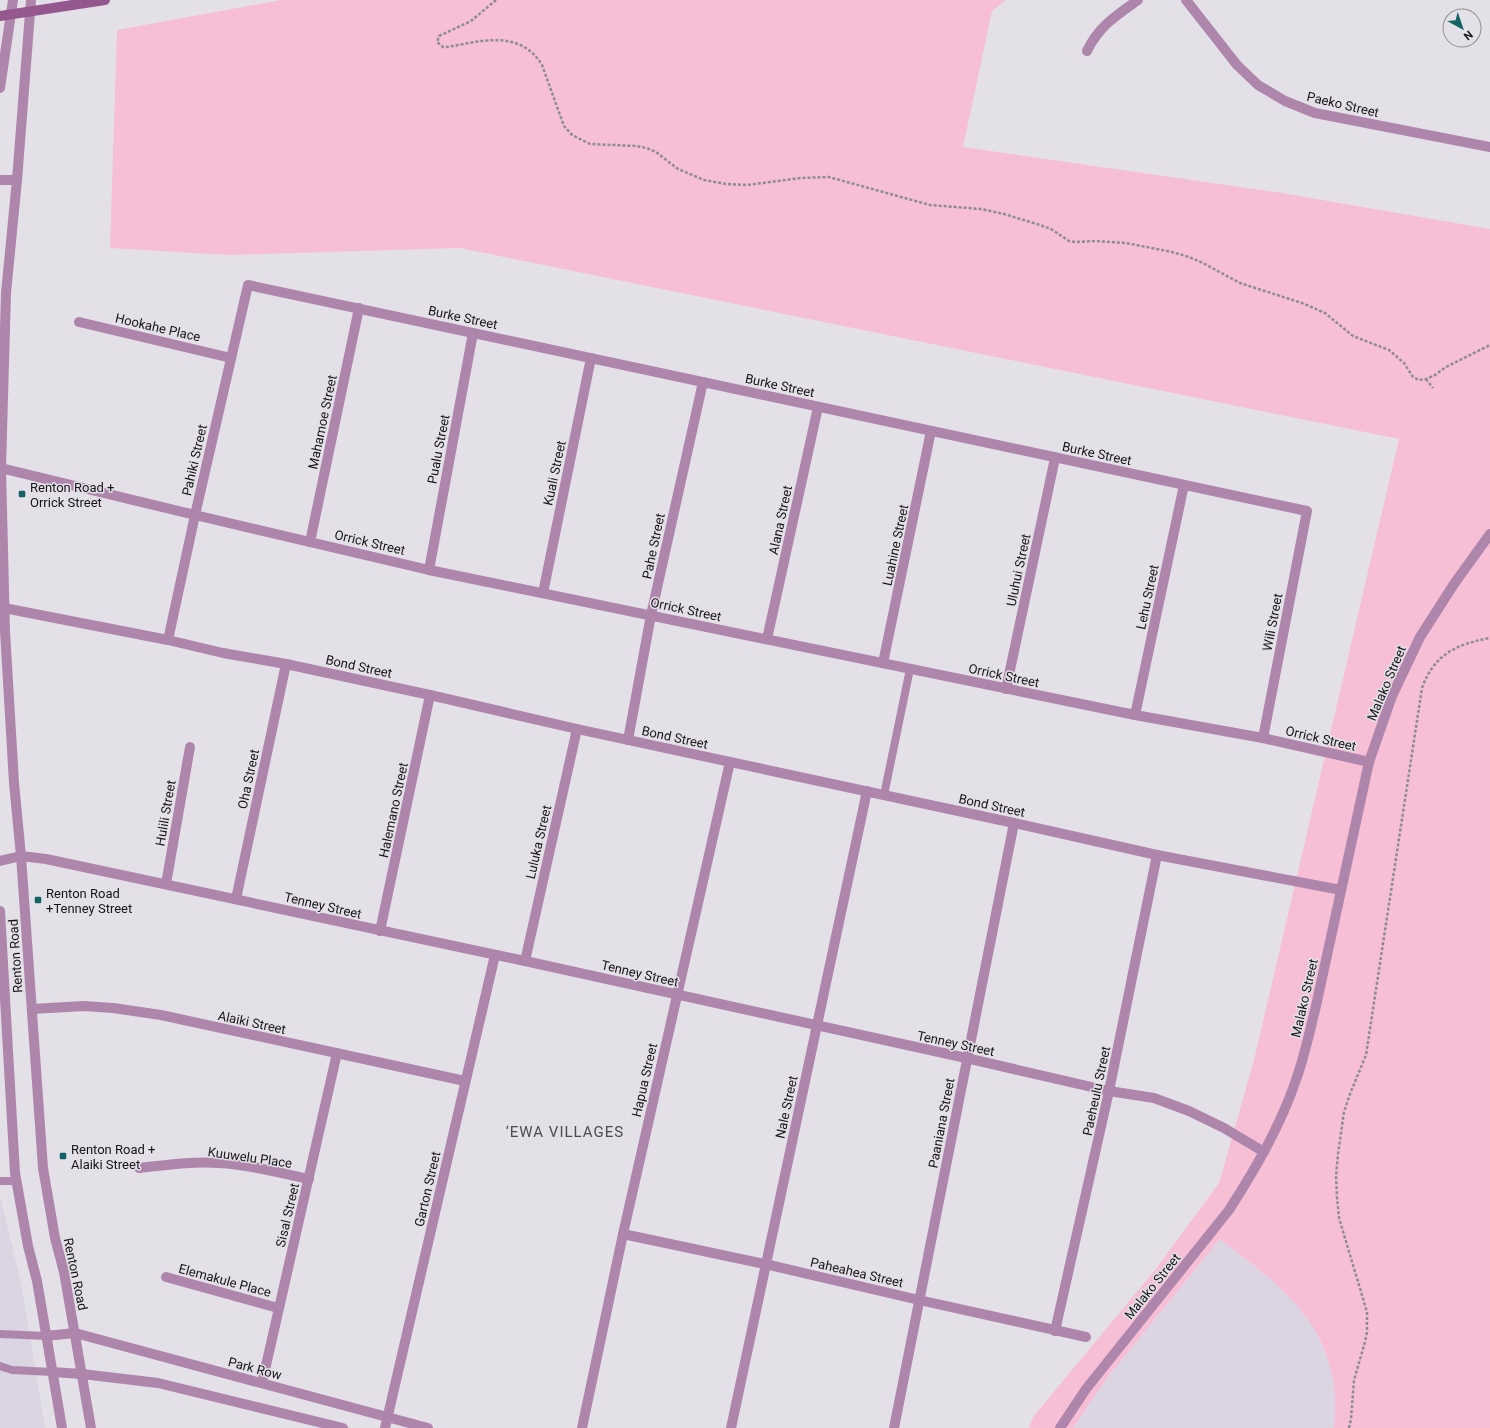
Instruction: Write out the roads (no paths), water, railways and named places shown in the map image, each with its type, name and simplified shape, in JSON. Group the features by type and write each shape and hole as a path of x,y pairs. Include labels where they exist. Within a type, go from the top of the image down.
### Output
{"main road":[{"path":"0,16 105,0"}],"street":[{"path":"0,85 12,0"},
{"name":"Renton Road","path":"32,0 6,293 2,380 1,468 4,608 9,707 43,1168 49,1205 64,1272 92,1428"},
{"path":"1088,51 1095,36 1101,29 1138,0"},
{"name":"Paeko Street","path":"1186,0 1236,65 1258,84 1285,101 1315,113 1490,147"},
{"path":"0,180 17,180"},
{"name":"Burke Street","path":"248,285 1307,511"},
{"name":"Pahiki Street","path":"168,640 248,285"},
{"name":"Mahamoe Street","path":"310,542 359,308"},
{"name":"Hookahe Place","path":"79,322 231,358"},
{"name":"Pualu Street","path":"429,570 473,333"},
{"name":"Kuali Street","path":"543,593 591,358"},
{"name":"Pahe Street","path":"628,740 651,615 703,382"},
{"name":"Alana Street","path":"767,639 818,407"},
{"name":"Luahine Street","path":"883,663 931,431"},
{"name":"Uluhui Street","path":"1006,689 1055,458"},
{"name":"Orrick Street","path":"1,468 429,570 1135,715 1263,738 1369,762"},
{"name":"Lehu Street","path":"1135,715 1184,485"},
{"name":"Wili Street","path":"1263,738 1307,511"},
{"name":"Malako Street","path":"1060,1428 1086,1389 1228,1210 1247,1181 1276,1130 1297,1078 1316,1006 1369,762 1392,696 1420,637 1454,584 1490,534"},
{"name":"Bond Street","path":"4,608 168,640 223,653 286,664 1157,855 1341,890"},
{"name":"Oha Street","path":"236,899 286,664"},
{"name":"Halemano Street","path":"380,931 430,695"},
{"name":"Luluka Street","path":"525,961 577,729"},
{"name":"Hulili Street","path":"166,884 190,747"},
{"name":"Hapua Street","path":"582,1428 676,994 730,762"},
{"name":"Nale Street","path":"731,1428 867,791"},
{"name":"Paaniana Street","path":"894,1428 966,1058 1014,823"},
{"name":"Paeheulu Street","path":"1055,1331 1110,1091 1157,855"},
{"name":"Tenney Street","path":"0,861 21,856 46,859 525,961 1110,1091 1154,1098 1188,1111 1224,1128 1264,1152"},
{"name":"Renton Road","path":"0,911 11,1126 16,1181 28,1246 37,1281 62,1428"},
{"name":"Garton Street","path":"385,1428 495,955"},
{"name":"Alaiki Street","path":"32,1009 84,1006 113,1008 161,1016 465,1081"},
{"name":"Sisal Street","path":"262,1383 337,1053"},
{"name":"Kuuwelu Place","path":"139,1168 190,1162 219,1162 309,1180"},
{"name":"Paheahea Street","path":"623,1234 765,1264 1086,1337"},
{"name":"Elemakule Place","path":"166,1277 278,1308"},
{"path":"46,1336 75,1333"},
{"name":"Park Row","path":"75,1333 428,1428"},
{"path":"52,1372 158,1383 344,1428"}],"lane":[{"path":"884,795 910,669"},
{"path":"0,1181 16,1181"},
{"path":"0,1334 46,1336"},
{"path":"0,1366 12,1370 52,1372"}],"place":[{"name":"Renton Road + Orrick Street","path":"22,494"},
{"name":"Renton Road +Tenney Street","path":"38,900"},
{"name":"Renton Road + Alaiki Street","path":"63,1156"}],"district":[{"name":"‘EWA VILLAGES","path":"565,1132"}]}
